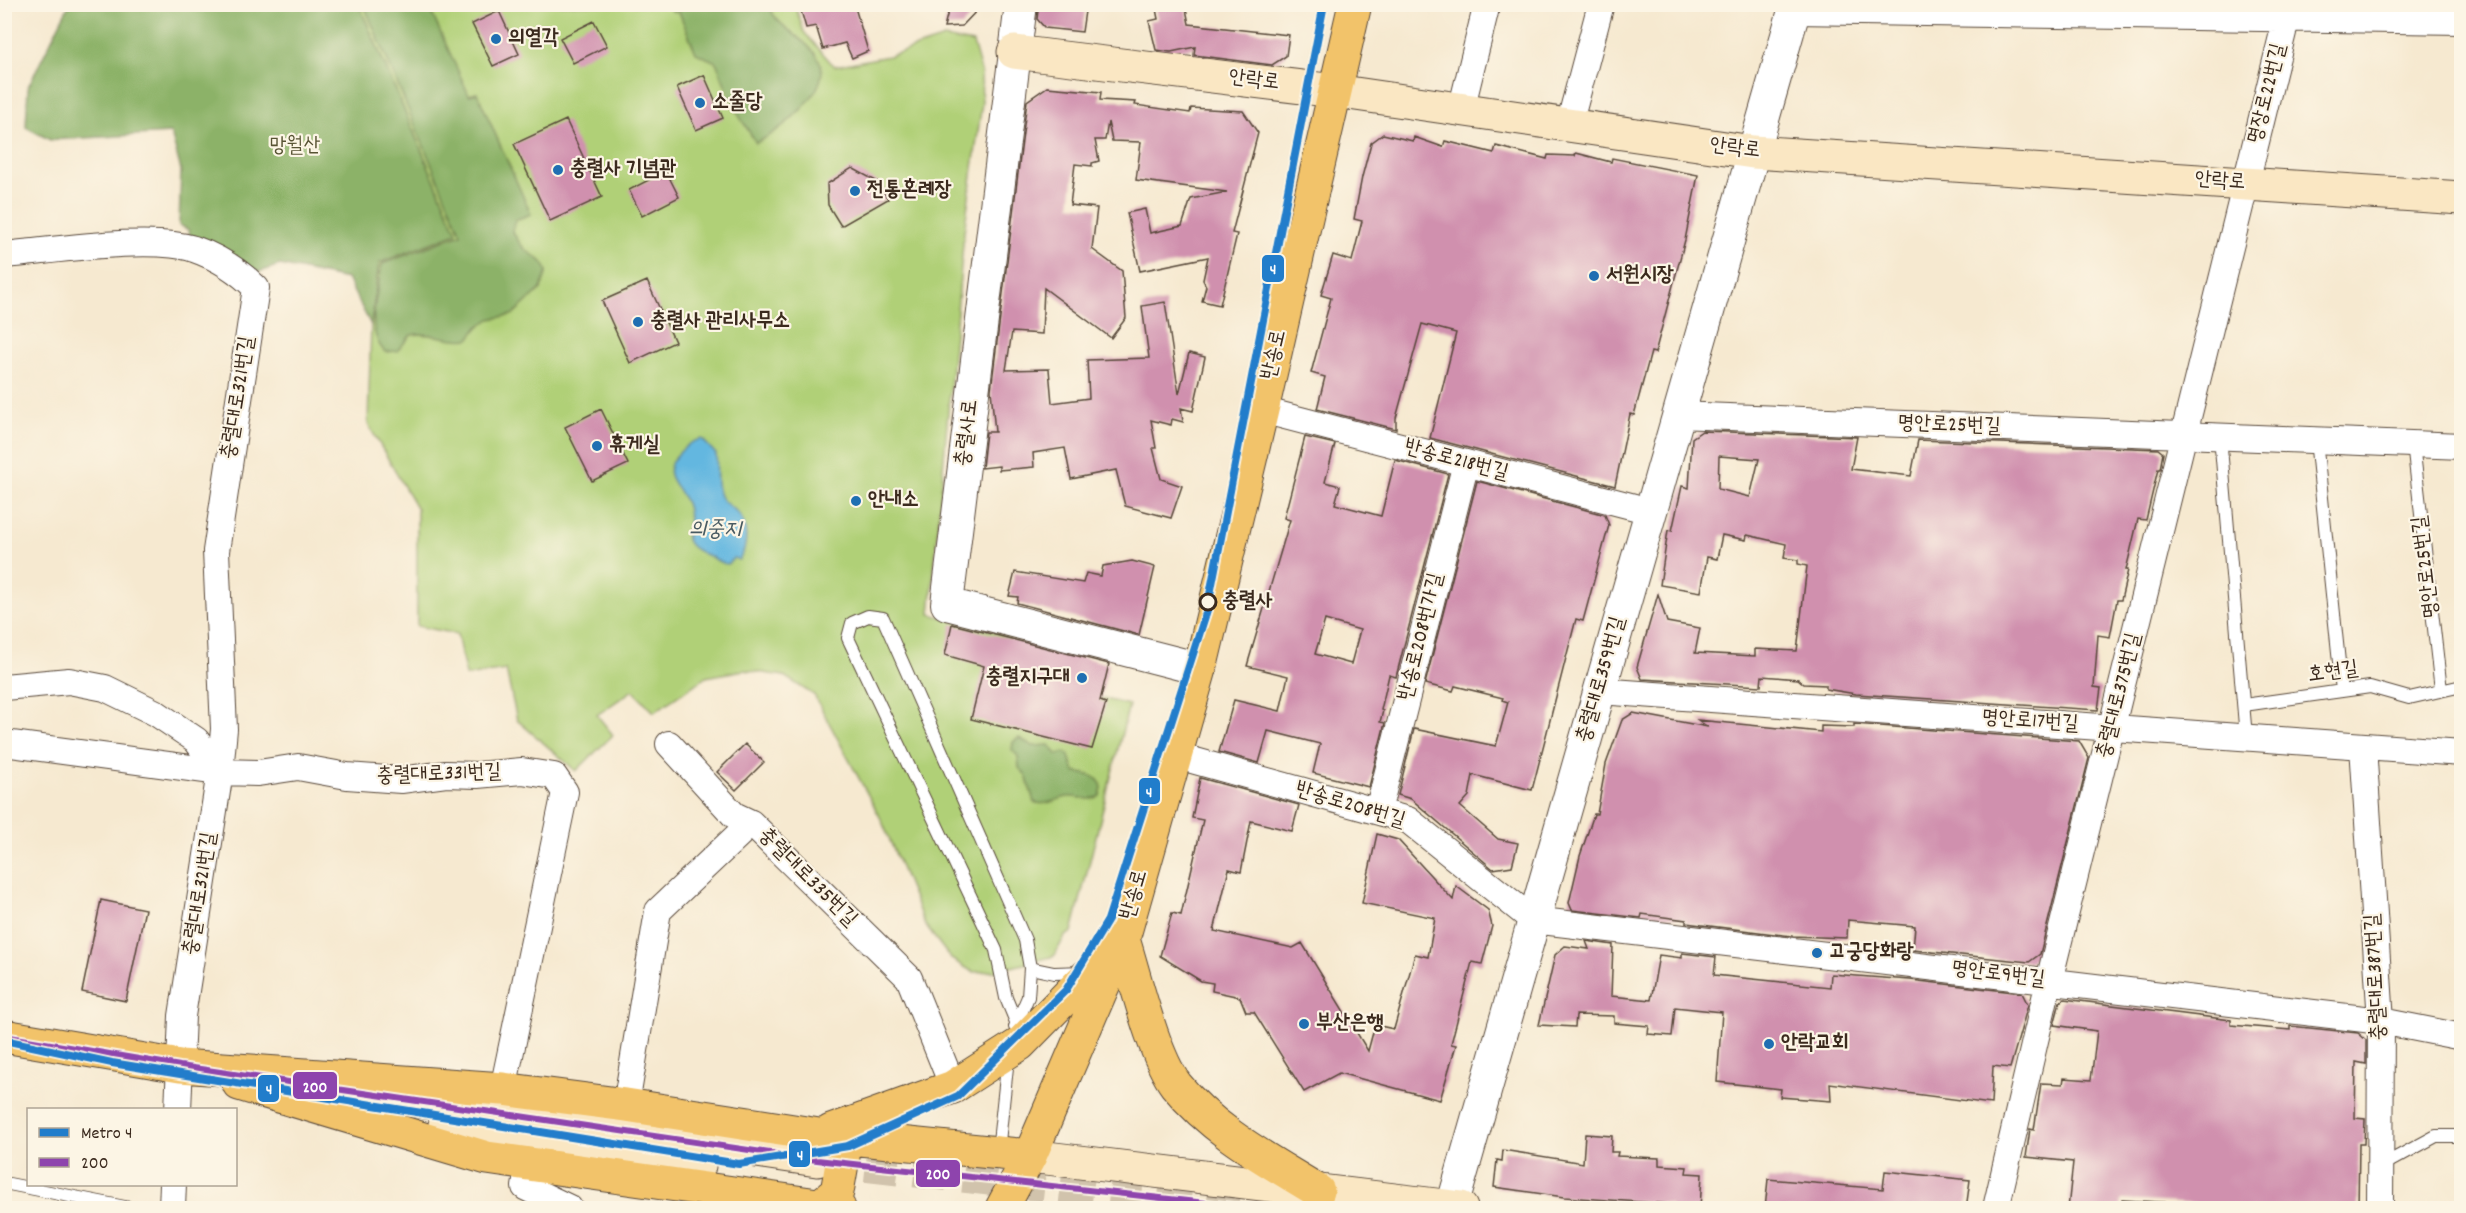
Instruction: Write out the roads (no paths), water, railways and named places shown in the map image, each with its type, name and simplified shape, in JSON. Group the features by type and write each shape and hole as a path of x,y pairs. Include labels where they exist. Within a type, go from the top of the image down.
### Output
{"main road":[{"name":"반송로","path":"1002,1209 1030,1156 1123,939 1200,669 1355,4"},
{"name":"안락로","path":"1014,52 1335,91 1753,152 2462,198"},
{"path":"4,1036 818,1180 953,1087 1012,1037 1020,1044 1123,939 1155,1040 1175,1083 1217,1128 1318,1191"},
{"path":"180,1066 503,1089 626,1105 818,1180"},
{"path":"180,1066 487,1158 529,1164 818,1180 998,1153 1455,1208"}],"street":[{"name":"충렬사로","path":"1021,4 947,604 1200,669"},
{"path":"1461,110 1487,4"},
{"path":"1569,126 1601,4"},
{"path":"1795,8 2289,11 2462,21"},
{"name":"충렬대로359번길","path":"1455,1208 1533,920 1795,8"},
{"name":"명장로22번길","path":"2246,184 2289,11"},
{"name":"충렬대로375번길","path":"1996,1209 2049,981 2246,184"},
{"name":"충렬대로321번길","path":"4,255 147,244 193,249 238,271 256,288 216,551 224,729 220,772 182,1016 178,1108"},
{"name":"반송로218번길","path":"1262,410 1650,511"},
{"name":"명안로25번길","path":"1677,415 2462,446"},
{"name":"반송로208번가길","path":"1378,812 1466,463"},
{"path":"4,687 69,681 105,688 156,713 196,740 220,772"},
{"name":"명안로17번길","path":"1599,691 2462,753"},
{"name":"충렬대로331번길","path":"4,743 220,772 258,773 298,768 347,776 401,780 446,774 477,775 522,771 555,776 565,792 503,1089"},
{"path":"669,744 734,815 751,823"},
{"name":"충렬대로387번길","path":"2363,746 2381,1021 2380,1209"},
{"name":"반송로208번길","path":"1174,756 1408,820 1533,920"},
{"name":"충렬대로335번길","path":"626,1105 658,911 751,823 909,978 953,1087"},
{"name":"명안로9번길","path":"1533,920 2381,1021 2462,1036"},
{"path":"529,1164 525,1187 569,1209"},
{"path":"172,1209 173,1186"}],"lane":[{"path":"2220,436 2246,737"},
{"path":"2316,440 2342,691"},
{"name":"명안로25번길","path":"2413,444 2441,690"},
{"path":"998,1153 1012,1037 1028,997 1030,968 1025,940 883,618 868,615 852,624 848,638 996,951 1012,1037"},
{"name":"호현길","path":"2244,705 2370,687 2409,698 2462,686"},
{"path":"1030,968 1054,973 1090,972"},
{"path":"2380,1166 2436,1136 2462,1136"},
{"path":"4,1183 130,1209"}],"water":[{"name":"의중지","path":"702,439 716,454 720,496 737,512 744,523 746,536 742,555 739,560 734,558 728,564 721,563 698,551 687,540 689,515 687,506 670,474 672,461 679,453 689,444"}],"tunnel":[{"path":"817,1160 1251,1208"}],"metro line":[{"name":"4","path":"4,1040 112,1063 739,1164 848,1146 958,1096 1066,990 1108,920 1207,610 1324,4"}],"place":[{"name":"의열각","path":"496,39"},
{"name":"소줄당","path":"700,103"},
{"name":"충렬사 기념관","path":"558,170"},
{"name":"전통혼례장","path":"855,191"},
{"name":"서원시장","path":"1594,276"},
{"name":"충렬사 관리사무소","path":"638,322"},
{"name":"휴게실","path":"597,446"},
{"name":"안내소","path":"856,501"},
{"name":"충렬사","path":"1208,602"},
{"name":"충렬지구대","path":"1082,678"},
{"name":"고궁당화랑","path":"1817,953"},
{"name":"부산은행","path":"1304,1024"},
{"name":"안락교회","path":"1769,1044"}],"park label":[{"name":"망월산","path":"295,147"}]}
